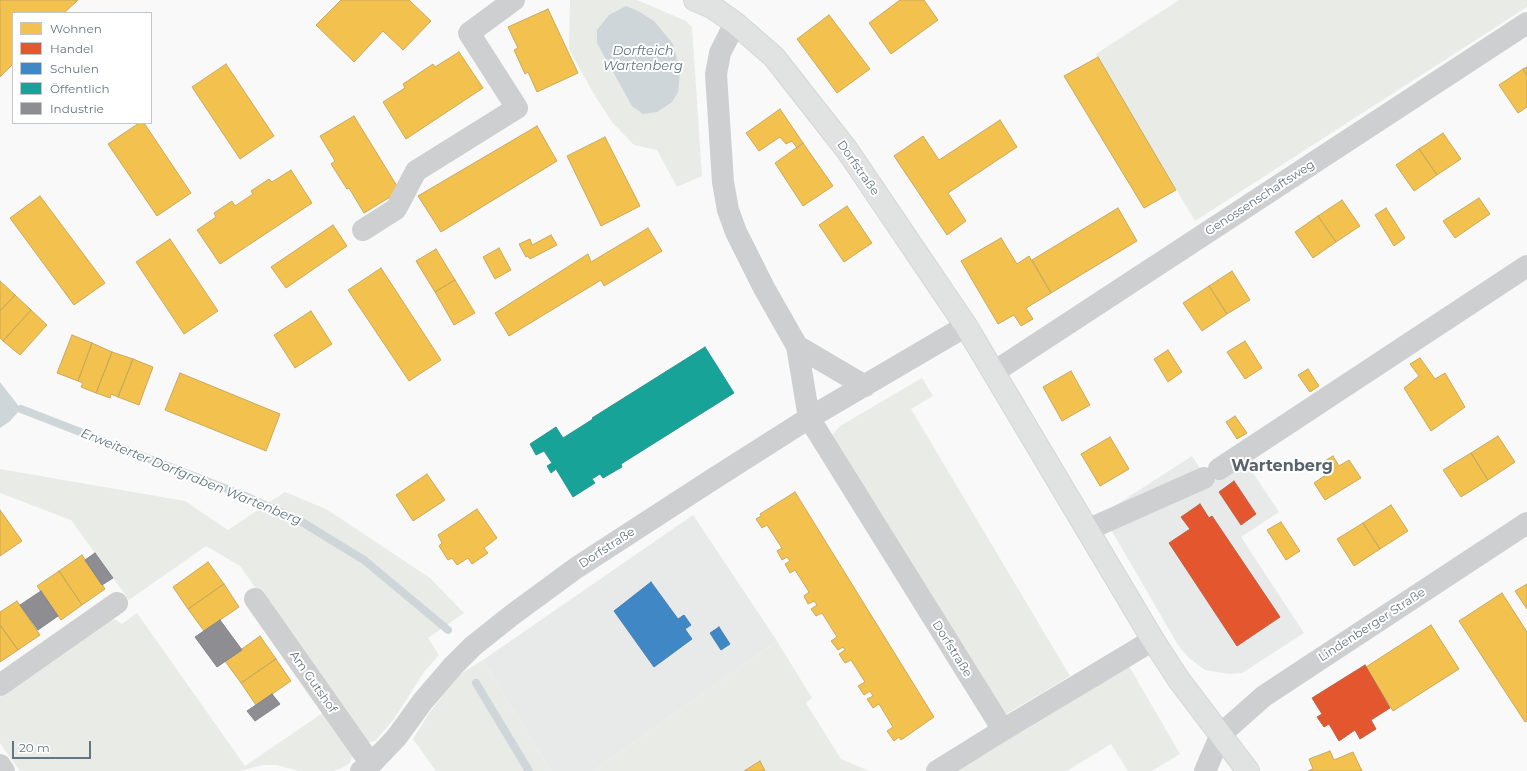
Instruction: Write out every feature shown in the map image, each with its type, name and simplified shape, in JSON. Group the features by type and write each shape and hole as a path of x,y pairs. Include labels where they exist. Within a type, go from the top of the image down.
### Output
{"main road":[{"name":"Dorfstraße","path":"695,0 712,7 735,23 774,57 846,150 966,326 1153,640 1179,680 1248,771"}],"street":[{"path":"363,230 396,209 416,171 517,108 469,33 514,0"},
{"name":"Dorfstraße","path":"735,23 720,53 716,74 724,189 728,210 736,232 764,288 797,346 809,418 1003,730"},
{"name":"Genossenschaftsweg","path":"994,372 1527,24"},
{"path":"1088,530 1211,473 1527,266"},
{"name":"Dorfstraße","path":"422,701 452,666 473,646 576,568 710,480 809,418 966,326"},
{"name":"Dorfstraße","path":"797,346 865,386"},
{"name":"Lindenberger Straße","path":"1221,734 1264,696 1527,523"},
{"name":"Am Gutshof","path":"255,599 366,767 396,738 422,701"},
{"path":"0,685 117,603"},
{"path":"937,771 1153,640"},
{"path":"1205,771 1221,734"},
{"path":"0,765 4,771"}],"shaded area":[{"path":"570,0 637,0 686,21 692,27 702,176 677,187 657,150 634,145 612,122 595,96 569,49"},
{"path":"1179,0 1527,0 1527,7 1195,221 1096,54"},
{"path":"922,378 933,396 911,409 1070,676 1003,716 831,436 840,426"},
{"path":"1192,456 1210,484 1245,461 1279,512 1241,537 1304,633 1242,673 1229,674 1205,670 1189,658 1178,645 1102,514"},
{"path":"0,469 185,501 228,530 285,492 326,509 430,578 464,613 428,638 439,655 424,672 394,719 375,741 366,743 240,566 206,546 129,600 71,520 0,493"},
{"path":"693,515 777,641 593,771 551,771 483,660"},
{"path":"137,613 245,766 327,710 353,753 350,763 333,771 299,771 277,765 263,765 240,771 20,771 0,743 0,697 108,621 114,619 122,624"},
{"path":"777,641 812,698 806,703 841,759 869,771 593,771"},
{"path":"483,660 551,771 436,771 413,739 428,715 457,676"},
{"path":"1129,666 1180,754 1152,771 1128,771 1111,744 1067,771 953,771 1021,730 1022,732"}],"water":[{"name":"Dorfteich Wartenberg","path":"626,6 638,11 654,21 673,44 680,71 678,92 672,102 657,112 643,114 632,106 597,43 597,30 609,15"},
{"path":"0,382 21,409 9,422 0,428"}],"building: Wohnen":[{"path":"0,0 78,0 65,12 12,12 12,65 0,77"},
{"path":"341,0 409,0 431,21 403,50 383,31 354,62 316,25"},
{"path":"900,0 924,0 938,20 891,54 869,23"},
{"path":"548,9 578,73 537,92 528,72 525,74 514,50 518,48 508,27"},
{"path":"829,15 870,69 837,93 797,39"},
{"path":"459,52 483,88 406,139 383,102 405,88 403,84 433,64 435,67"},
{"path":"1098,57 1176,190 1144,208 1064,76"},
{"path":"226,64 274,136 240,159 192,87"},
{"path":"1527,67 1527,76 1523,69"},
{"path":"1523,69 1527,76 1527,107 1518,113 1499,85"},
{"path":"780,109 803,143 797,148 792,141 786,144 780,137 759,151 746,133"},
{"path":"354,116 400,191 364,213 349,188 347,189 331,164 335,161 320,136"},
{"path":"1000,120 1017,147 948,193 966,221 947,235 894,156 923,136 939,160"},
{"path":"138,124 145,124 191,193 157,216 108,144"},
{"path":"537,126 557,161 441,232 418,196"},
{"path":"1443,133 1461,159 1437,175 1419,149"},
{"path":"605,137 640,206 601,226 567,156"},
{"path":"803,143 833,186 803,206 775,163"},
{"path":"1419,149 1437,175 1414,191 1396,165"},
{"path":"291,170 312,203 220,264 197,230 216,217 214,213 232,201 235,206 253,194 251,191 269,179 272,182"},
{"path":"40,196 105,283 74,305 10,218"},
{"path":"1479,198 1490,214 1455,238 1443,221"},
{"path":"1342,200 1360,226 1336,242 1318,216"},
{"path":"847,206 872,243 844,262 819,225"},
{"path":"1118,208 1137,241 1051,293 1032,260"},
{"path":"1386,208 1405,238 1394,246 1375,215"},
{"path":"1318,216 1336,242 1313,258 1295,232"},
{"path":"333,225 347,246 286,288 271,267"},
{"path":"648,228 662,251 604,286 601,280 509,336 495,313 588,254 591,262"},
{"path":"551,235 557,245 530,259 528,256 526,257 519,244 530,239 532,245"},
{"path":"1001,238 1017,264 1029,256 1051,293 1026,308 1033,319 1021,326 1014,315 998,324 961,261"},
{"path":"170,239 218,311 184,334 136,262"},
{"path":"499,248 511,270 495,279 483,257"},
{"path":"436,249 455,280 435,292 416,261"},
{"path":"381,268 441,360 409,381 348,290"},
{"path":"1232,271 1250,300 1227,314 1209,286"},
{"path":"455,280 475,313 454,325 435,292"},
{"path":"0,281 15,295 0,311"},
{"path":"1209,286 1227,314 1202,331 1183,303"},
{"path":"15,295 31,310 3,341 0,338 0,311"},
{"path":"31,310 47,325 20,355 3,341"},
{"path":"311,311 332,344 295,368 274,335"},
{"path":"72,335 92,343 78,381 57,373"},
{"path":"1245,341 1262,368 1245,379 1227,352"},
{"path":"92,343 112,352 96,393 81,387 83,383 78,381"},
{"path":"1168,350 1182,372 1168,382 1154,359"},
{"path":"112,352 133,359 118,397 111,394 110,398 96,393"},
{"path":"1420,358 1435,379 1445,373 1465,407 1431,431 1404,388 1419,376 1410,364"},
{"path":"133,359 153,367 139,405 118,397"},
{"path":"1308,369 1319,386 1310,392 1298,375"},
{"path":"1071,371 1090,405 1062,421 1043,387"},
{"path":"180,373 280,414 266,451 165,410"},
{"path":"1235,416 1247,433 1237,439 1226,422"},
{"path":"1498,436 1515,462 1488,480 1471,453"},
{"path":"1110,437 1129,469 1100,486 1081,454"},
{"path":"1471,453 1488,480 1461,497 1443,470"},
{"path":"1333,456 1339,466 1349,460 1361,478 1325,500 1314,483 1330,472 1323,462"},
{"path":"427,474 445,500 413,521 396,495"},
{"path":"795,492 934,717 901,740 899,737 894,741 887,731 893,727 879,704 873,708 867,699 873,696 870,691 864,695 858,686 865,682 851,660 845,663 839,654 845,650 843,647 838,650 831,641 837,637 822,613 816,616 811,609 817,605 814,601 808,604 804,596 809,592 795,570 790,573 785,564 790,561 787,557 782,560 777,551 782,548 767,525 762,528 756,519 761,516 760,514"},
{"path":"1391,505 1408,531 1380,549 1363,523"},
{"path":"477,509 497,538 484,548 488,553 472,564 468,558 457,565 452,558 448,560 439,546 442,543 438,535"},
{"path":"0,510 22,541 0,556"},
{"path":"1281,522 1300,551 1286,560 1267,530"},
{"path":"1363,523 1380,549 1354,566 1337,539"},
{"path":"82,555 105,589 82,605 59,571"},
{"path":"208,562 224,584 188,609 173,587"},
{"path":"59,571 82,605 61,620 37,586"},
{"path":"224,584 239,607 204,631 188,609"},
{"path":"1527,584 1527,609 1515,591"},
{"path":"1502,593 1527,632 1527,721 1525,722 1459,621"},
{"path":"17,601 40,635 18,650 0,625 0,612"},
{"path":"0,625 18,650 0,662"},
{"path":"1431,625 1459,669 1393,711 1366,667"},
{"path":"260,636 276,659 241,683 225,661"},
{"path":"276,659 291,681 256,705 241,683"},
{"path":"1330,751 1334,760 1353,752 1362,771 1308,771 1313,769 1309,759"},
{"path":"760,761 765,771 744,771"}],"building: Handel":[{"path":"1234,481 1256,514 1241,525 1219,492"},
{"path":"1200,504 1209,518 1212,516 1280,617 1237,646 1169,543 1190,529 1181,517"},
{"path":"1365,665 1390,708 1371,720 1376,729 1360,739 1355,730 1339,741 1329,724 1324,727 1317,717 1322,714 1312,698"}],"building: Schulen":[{"path":"651,582 678,619 684,615 691,625 685,629 692,639 654,667 614,611"},
{"path":"719,627 730,644 721,650 710,633"}],"building: Öffentlich":[{"path":"705,347 734,393 621,464 622,467 603,478 600,474 592,479 595,483 573,497 556,469 551,473 547,466 552,463 544,451 536,455 530,444 556,427 563,438"}],"building: Industrie":[{"path":"95,553 113,578 102,585 85,560"},
{"path":"41,591 58,616 38,630 20,605"},
{"path":"220,620 242,650 217,667 195,637"},
{"path":"272,694 280,704 255,721 247,711"}],"waterway":[{"name":"Erweiterter Dorfgraben Wartenberg","path":"21,409 245,496 302,522 364,560 448,630"},
{"name":"Erweiterter Dorfgraben Wartenberg","path":"476,683 529,771"}],"district":[{"name":"Wartenberg","path":"1282,466"}]}
